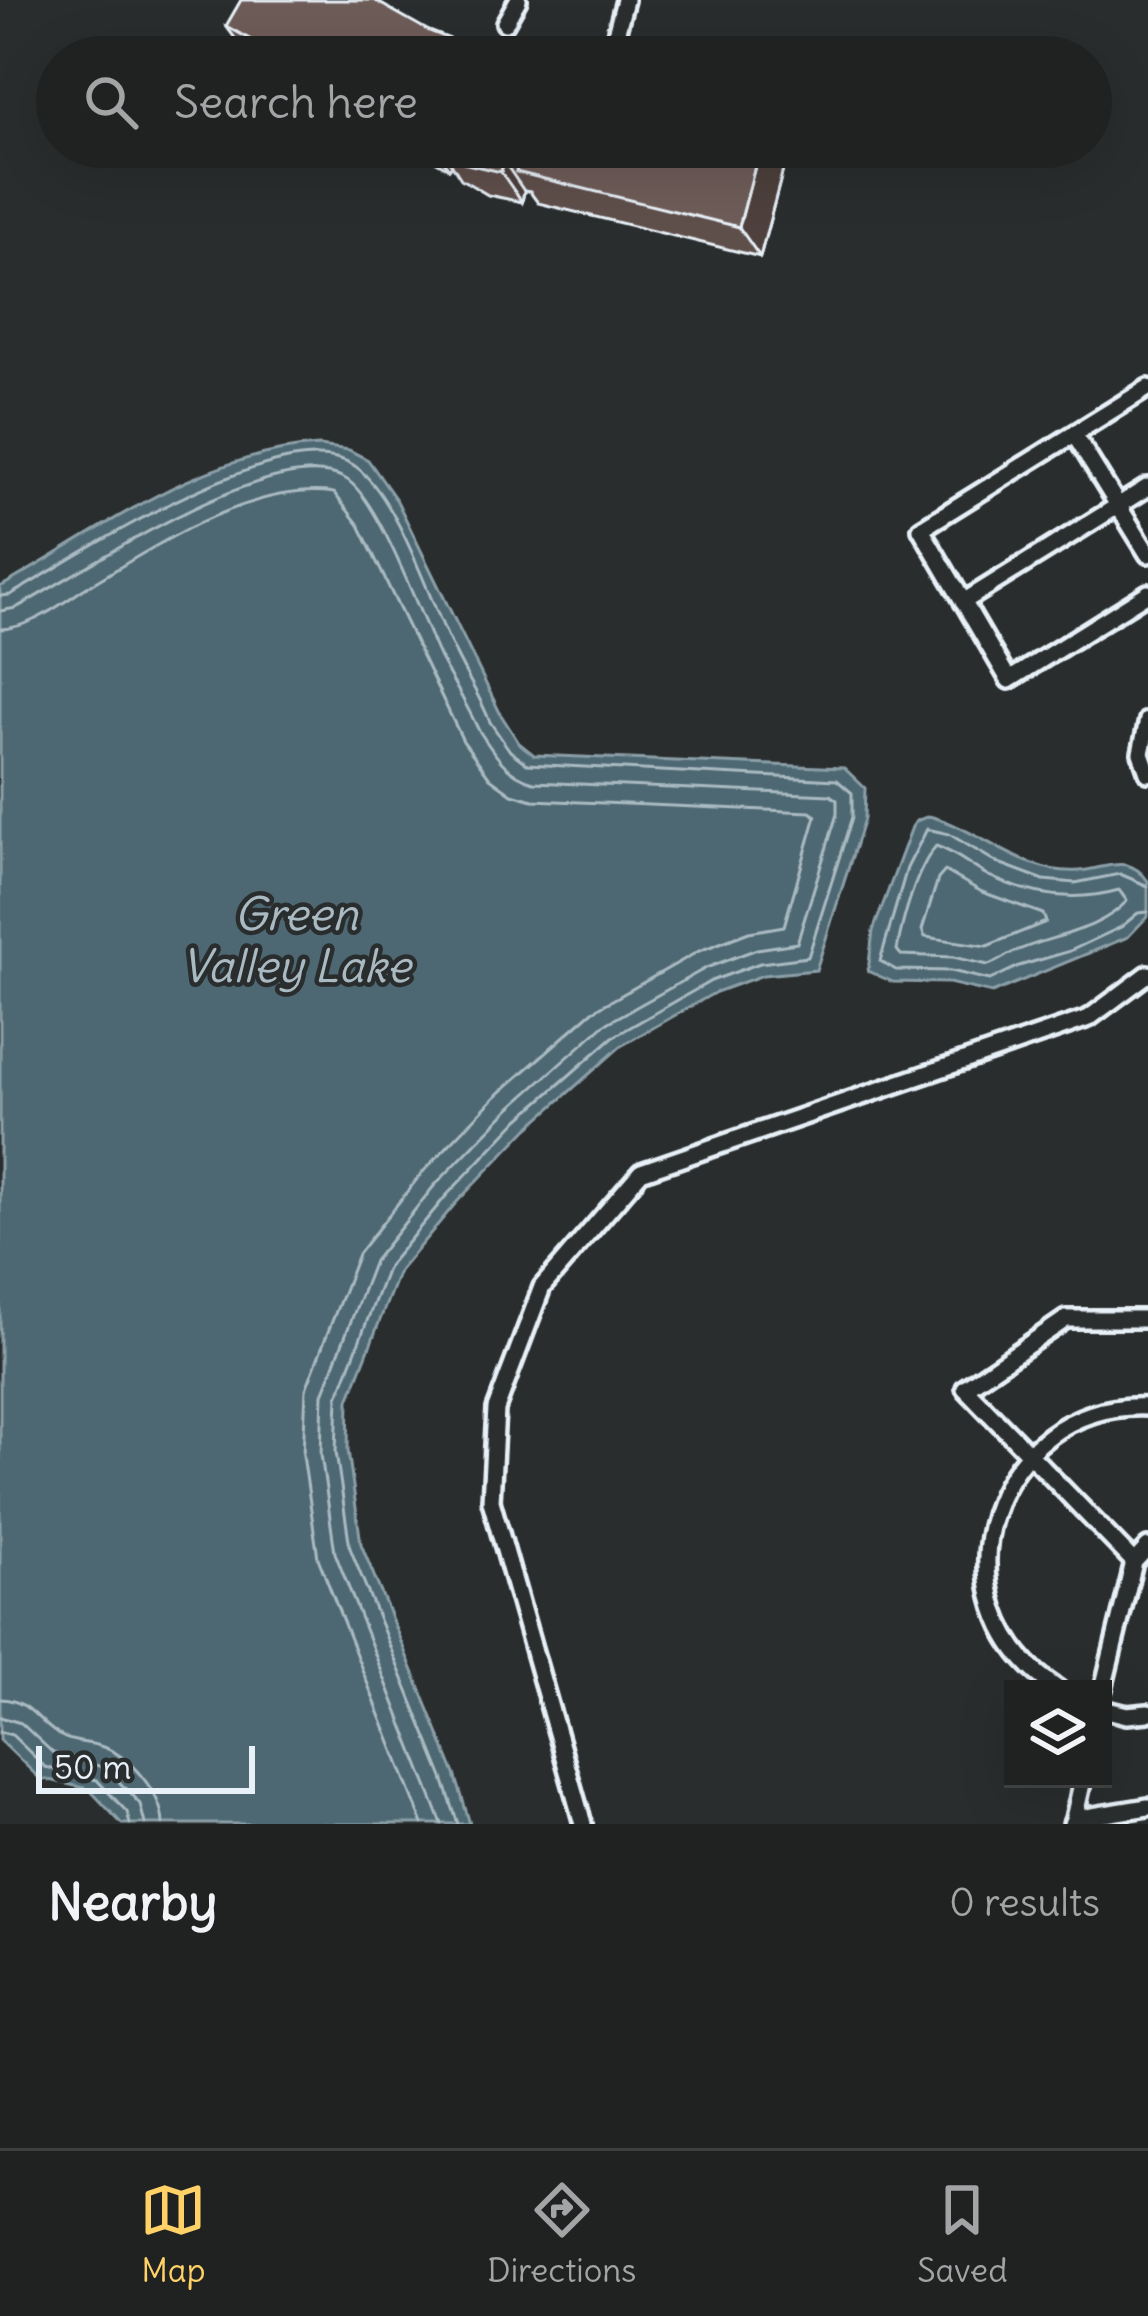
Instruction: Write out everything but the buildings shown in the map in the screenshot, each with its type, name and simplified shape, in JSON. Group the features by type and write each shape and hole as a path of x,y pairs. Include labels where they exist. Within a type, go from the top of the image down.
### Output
{"lane":[{"path":"505,23 518,0"},
{"path":"616,36 625,0"},
{"path":"1148,388 921,529 1009,680 1148,593"},
{"path":"1074,434 1148,554"},
{"path":"963,602 1148,487"},
{"path":"1148,719 1141,753 1148,773"},
{"path":"584,1824 491,1501 496,1409 542,1287 641,1172 1089,1018 1148,974"},
{"path":"1134,1562 965,1388 1066,1319 1148,1319"},
{"path":"1043,1680 1006,1637 988,1591 986,1541 1000,1494 1028,1453 1071,1421 1123,1406 1148,1407"},
{"path":"1105,1680 1134,1562 1148,1547"},
{"path":"1112,1711 1148,1713"},
{"path":"1081,1788 1073,1821 1148,1807"}],"water":[{"name":"Green Valley Lake","path":"319,446 349,450 368,460 397,501 501,715 519,743 534,755 844,768 865,788 864,819 816,970 763,975 716,992 621,1046 528,1128 399,1271 349,1400 348,1450 361,1544 455,1774 470,1824 122,1824 89,1789 39,1778 0,1740 0,587 193,478 276,451"},
{"path":"929,816 1021,859 1059,871 1117,864 1133,867 1148,881 1148,916 1128,937 992,993 949,983 893,982 868,971 873,931 912,827"}]}
